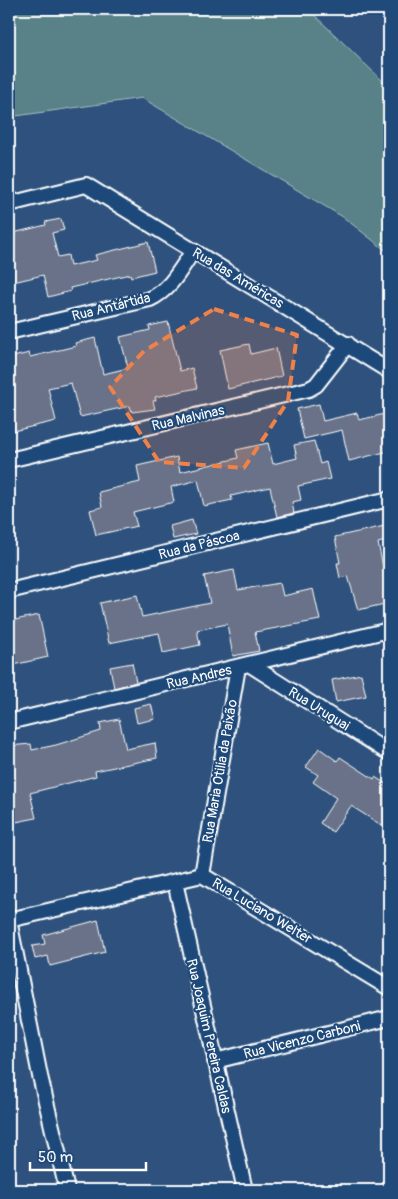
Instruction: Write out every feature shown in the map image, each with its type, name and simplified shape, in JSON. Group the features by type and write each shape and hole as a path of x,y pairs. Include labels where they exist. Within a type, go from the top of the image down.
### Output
{"street":[{"name":"Rua das Américas","path":"9,204 86,185 348,344 389,371"},
{"name":"Rua Antártida","path":"9,332 155,296 168,288 192,251"},
{"name":"Rua Malvinas","path":"9,460 309,389 316,385 348,344"},
{"name":"Rua da Páscoa","path":"9,591 389,499"},
{"name":"Rua Andres","path":"9,722 389,630"},
{"name":"Rua Uruguai","path":"244,666 389,753"},
{"name":"Rua Maria Otilia da Paixão","path":"202,875 244,666"},
{"name":"Rua Luciano Welter","path":"9,920 202,875 389,988"},
{"name":"Rua Joaquim Pereira Caldas","path":"175,882 245,1190"},
{"path":"9,920 40,1076 67,1190"},
{"name":"Rua Vicenzo Carboni","path":"215,1061 389,1018"}],"highlighted area":[{"path":"214,309 297,335 288,401 244,468 159,462 110,387 144,351"}],"green space":[{"path":"9,9 308,9 389,87 389,253 343,217 142,98 9,117"}],"building":[{"path":"61,219 64,230 52,233 58,257 68,255 70,266 97,260 95,255 148,242 155,271 131,277 130,274 70,288 71,291 48,297 43,275 9,283 9,234 46,225 45,222"},
{"path":"168,322 180,371 192,368 197,388 155,397 156,400 153,401 155,409 132,412 130,406 80,417 71,383 48,388 56,421 9,432 9,358 29,353 30,357 76,346 75,343 95,338 103,374 128,368 120,337 150,330 149,326"},
{"path":"249,344 251,354 276,348 282,376 228,389 220,350"},
{"path":"319,404 323,421 357,413 359,420 389,413 389,451 349,461 342,430 304,439 297,409"},
{"path":"314,441 320,464 326,462 330,479 298,486 301,500 292,502 294,513 277,517 270,487 231,496 232,500 204,506 198,480 171,487 174,502 133,512 137,526 96,535 90,510 102,507 99,492 140,482 137,466 177,457 180,472 238,458 236,450 268,443 273,464 297,458 294,445"},
{"path":"192,520 196,534 173,539 170,526"},
{"path":"389,525 389,540 378,543 383,567 389,565 389,603 358,610 348,576 340,578 337,563 340,563 335,537"},
{"path":"234,570 238,590 280,583 283,596 313,589 320,620 255,632 259,651 233,656 227,624 197,630 200,645 163,653 159,633 109,643 100,603 137,595 142,617 210,603 204,576"},
{"path":"39,615 48,657 9,666 9,630 12,630 10,621"},
{"path":"132,663 136,682 114,688 110,667"},
{"path":"361,674 366,696 336,702 332,680"},
{"path":"151,704 155,719 137,723 134,708"},
{"path":"119,719 126,749 155,743 157,758 95,771 96,776 30,793 36,818 11,823 9,812 9,746 31,744 32,750 56,745 101,731 100,723"},
{"path":"319,748 337,761 340,757 374,779 375,777 389,786 389,830 351,806 333,832 320,823 336,798 313,782 318,775 306,767"},
{"path":"98,920 105,952 50,966 48,956 35,959 32,946 45,944 43,935"}]}
